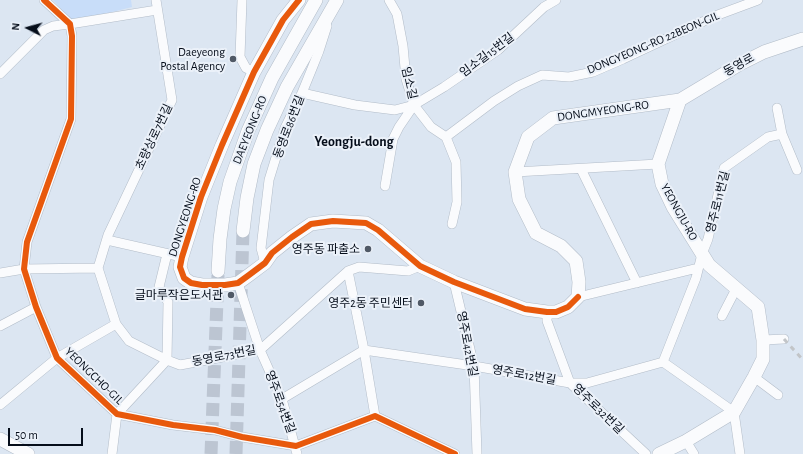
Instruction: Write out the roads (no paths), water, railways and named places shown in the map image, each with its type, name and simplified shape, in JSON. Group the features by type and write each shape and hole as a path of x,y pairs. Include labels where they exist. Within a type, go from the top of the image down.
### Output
{"street":[{"path":"44,0 70,24"},
{"name":"초량상로7번길","path":"98,268 108,235 172,100 156,0"},
{"path":"242,0 240,57 246,68 254,72"},
{"name":"DAEYEONG-RO","path":"243,232 247,198 254,164 267,130 287,87 337,0"},
{"path":"330,12 344,0"},
{"name":"임소길","path":"389,0 397,14 403,46 406,79 414,105 431,128 446,137"},
{"name":"임소길15번길","path":"414,105 444,87 498,50 544,7 556,0"},
{"name":"DONGYEONG-RO 22BEON-GIL","path":"446,137 494,101 518,86 542,75 569,76 593,72 715,16 758,0"},
{"name":"DONGYEONG-RO","path":"299,1 283,20 254,72 222,145 204,191 182,257 180,267 184,278 191,283 202,285 226,286 238,282 265,262 272,253 292,237 311,224 333,221 369,224 420,266 454,282 525,309 556,312 568,307 578,297"},
{"name":"DAEYEONG-RO","path":"218,271 220,239 226,200 230,182 248,131 272,78 314,2"},
{"path":"0,74 44,30 53,26 157,10"},
{"name":"동영로86번길","path":"265,262 261,248 269,180 285,128 302,93 319,51 330,12"},
{"name":"YEONGCHO-GIL","path":"70,24 72,36 71,119 27,242 24,269 36,307 56,358 117,414 173,425 215,430 297,450"},
{"name":"동영로","path":"680,100 740,64 764,52 803,39"},
{"path":"302,93 354,105 395,110 414,105"},
{"path":"680,100 658,164 514,172 519,199 536,232 560,246 576,261 579,282 578,297 698,268"},
{"name":"DONGMYEONG-RO","path":"514,172 528,137 553,118 680,100"},
{"path":"385,186 393,139 399,127 414,105"},
{"path":"777,108 782,134 797,170"},
{"name":"영주로11번길","path":"702,254 708,239 724,168 768,137 782,134"},
{"path":"446,137 456,162 457,202 452,224"},
{"name":"YEONGJU-RO","path":"658,164 662,184 673,207 702,254 709,264 758,307 763,340 763,359 754,378 734,412 686,441 658,454"},
{"path":"581,169 637,283"},
{"path":"107,240 182,257"},
{"path":"112,454 117,414 167,360 168,302 159,287 166,254"},
{"path":"702,254 696,278 663,362 734,412 740,454"},
{"path":"375,416 364,350 348,271 359,267 408,271 420,266"},
{"path":"0,273 24,269 98,268"},
{"name":"동영로73번길","path":"98,268 116,324 130,341 180,365 260,350 348,271"},
{"name":"영주로54번길","path":"238,282 260,350 282,399 297,450"},
{"name":"영주로42번길","path":"454,282 474,366 477,454"},
{"path":"722,316 736,289"},
{"path":"0,326 36,307"},
{"name":"영주로32번길","path":"546,312 547,321 570,383 646,454"},
{"path":"0,405 56,358 116,324"},
{"path":"763,340 784,339"},
{"path":"282,399 364,350"},
{"name":"영주로12번길","path":"364,350 474,366 570,383 587,383 663,362"},
{"path":"754,378 778,395"},
{"path":"297,450 375,416 455,454"},
{"path":"0,439 28,454"},
{"path":"686,441 694,454"}],"tunnel":[{"path":"236,454 243,231"},
{"path":"211,454 218,275"}],"railway":[{"path":"784,339 803,360"}],"place":[{"name":"Daeyeong Postal Agency","path":"233,59"},
{"name":"영주동 파출소","path":"368,249"},
{"name":"글마루작은도서관","path":"231,295"},
{"name":"영주2동 주민센터","path":"421,303"}],"district":[{"name":"Yeongju-dong","path":"354,142"}]}
